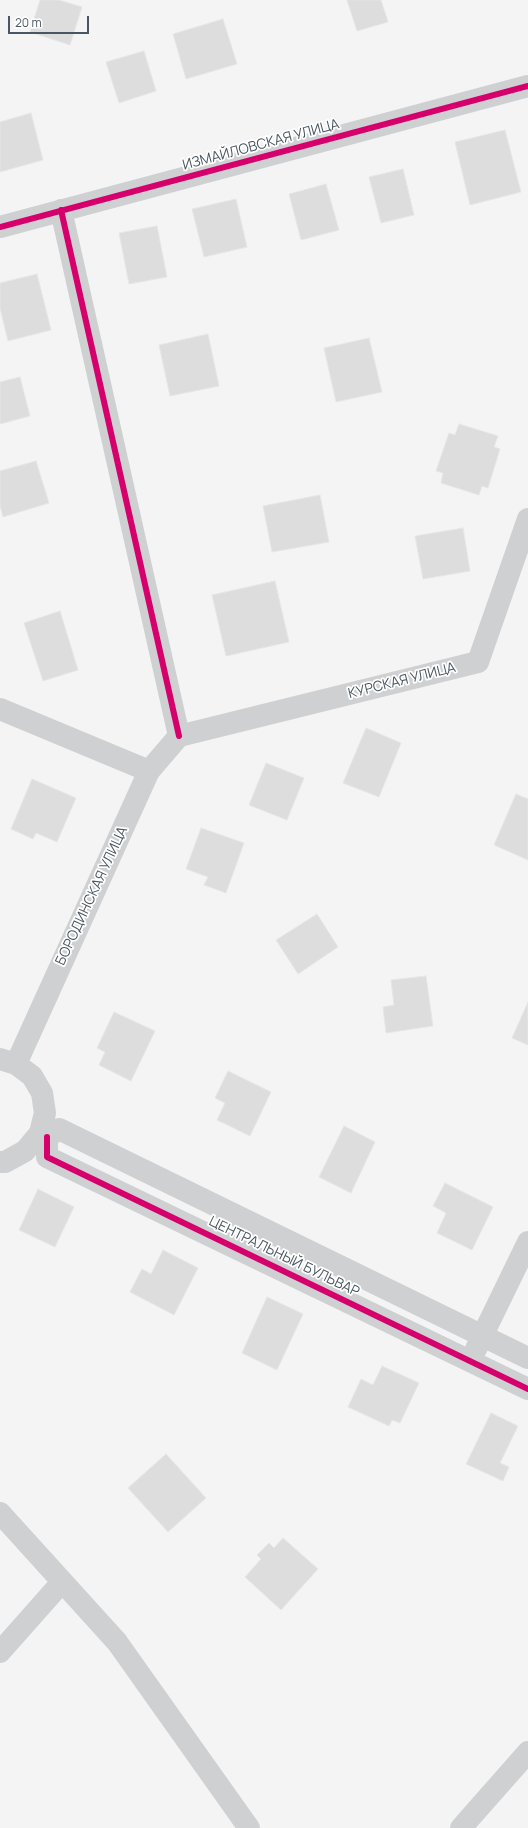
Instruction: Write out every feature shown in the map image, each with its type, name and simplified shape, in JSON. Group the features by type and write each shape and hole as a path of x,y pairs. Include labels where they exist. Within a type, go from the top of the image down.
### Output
{"street":[{"name":"ИЗМАЙЛОВСКАЯ УЛИЦА","path":"0,227 528,86"},
{"path":"61,210 179,736"},
{"name":"КУРСКАЯ УЛИЦА","path":"179,736 478,662 528,519"},
{"path":"0,709 149,771"},
{"name":"БОРОДИНСКАЯ УЛИЦА","path":"8,1062 149,771 179,736"},
{"name":"ЦЕНТРАЛЬНЫЙ БУЛЬВАР","path":"8,1062 32,1076 42,1093 45,1113 44,1135 47,1157 528,1389"},
{"name":"ЦЕНТРАЛЬНЫЙ БУЛЬВАР","path":"0,1162 5,1162 25,1151 44,1135 59,1129 528,1358"},
{"path":"471,1361 528,1242"},
{"path":"0,1513 117,1642 249,1828"},
{"path":"0,1652 62,1582"},
{"path":"461,1828 528,1752"}],"building":[{"path":"40,0 59,0 82,7 70,45 30,32"},
{"path":"347,0 381,0 388,22 357,31"},
{"path":"223,19 237,64 186,79 173,34"},
{"path":"144,51 156,91 119,103 106,62"},
{"path":"31,113 43,160 0,172 0,122"},
{"path":"505,130 521,192 470,205 455,142"},
{"path":"403,169 414,215 381,223 369,177"},
{"path":"326,184 339,230 301,240 289,194"},
{"path":"236,199 247,247 204,257 192,209"},
{"path":"157,226 167,277 129,284 119,233"},
{"path":"37,274 51,330 8,341 0,308 0,283"},
{"path":"208,334 219,386 170,396 159,345"},
{"path":"369,338 382,392 336,402 324,348"},
{"path":"20,377 30,416 0,424 0,382"},
{"path":"459,424 498,436 494,447 500,449 488,488 482,486 479,495 441,483 443,473 436,471 449,433 455,435"},
{"path":"36,461 49,503 3,517 0,506 0,471"},
{"path":"320,495 329,542 272,552 263,506"},
{"path":"463,528 470,571 423,579 415,536"},
{"path":"275,581 289,642 226,656 212,595"},
{"path":"60,611 78,670 43,681 24,623"},
{"path":"366,728 401,743 379,797 343,783"},
{"path":"266,763 304,778 287,820 249,805"},
{"path":"32,779 76,798 57,842 36,833 33,839 11,829"},
{"path":"516,794 528,799 528,860 494,845"},
{"path":"201,828 244,843 226,893 204,885 208,877 186,869"},
{"path":"317,914 338,947 298,974 276,940"},
{"path":"426,976 433,1026 386,1033 383,1007 394,1005 391,980"},
{"path":"528,1002 528,1045 512,1038"},
{"path":"114,1012 155,1031 131,1081 99,1065 105,1052 97,1048"},
{"path":"228,1071 271,1092 250,1136 217,1120 225,1103 215,1098"},
{"path":"344,1126 375,1142 351,1193 319,1177"},
{"path":"445,1183 493,1207 472,1250 437,1233 446,1213 433,1206"},
{"path":"38,1189 74,1207 55,1247 19,1230"},
{"path":"163,1250 198,1268 174,1315 130,1292 142,1269 151,1274"},
{"path":"267,1297 303,1314 277,1370 242,1353"},
{"path":"382,1366 419,1383 400,1423 392,1420 389,1426 348,1407 361,1379 373,1385"},
{"path":"491,1413 518,1426 500,1463 509,1467 503,1481 466,1464"},
{"path":"166,1454 206,1498 168,1532 128,1488"},
{"path":"283,1538 318,1569 281,1610 245,1577 261,1559 257,1555 269,1543 274,1548"}],"cycle path":[{"path":"0,227 528,86"},
{"path":"61,210 179,736"},
{"path":"47,1137 47,1157 528,1389"}]}
